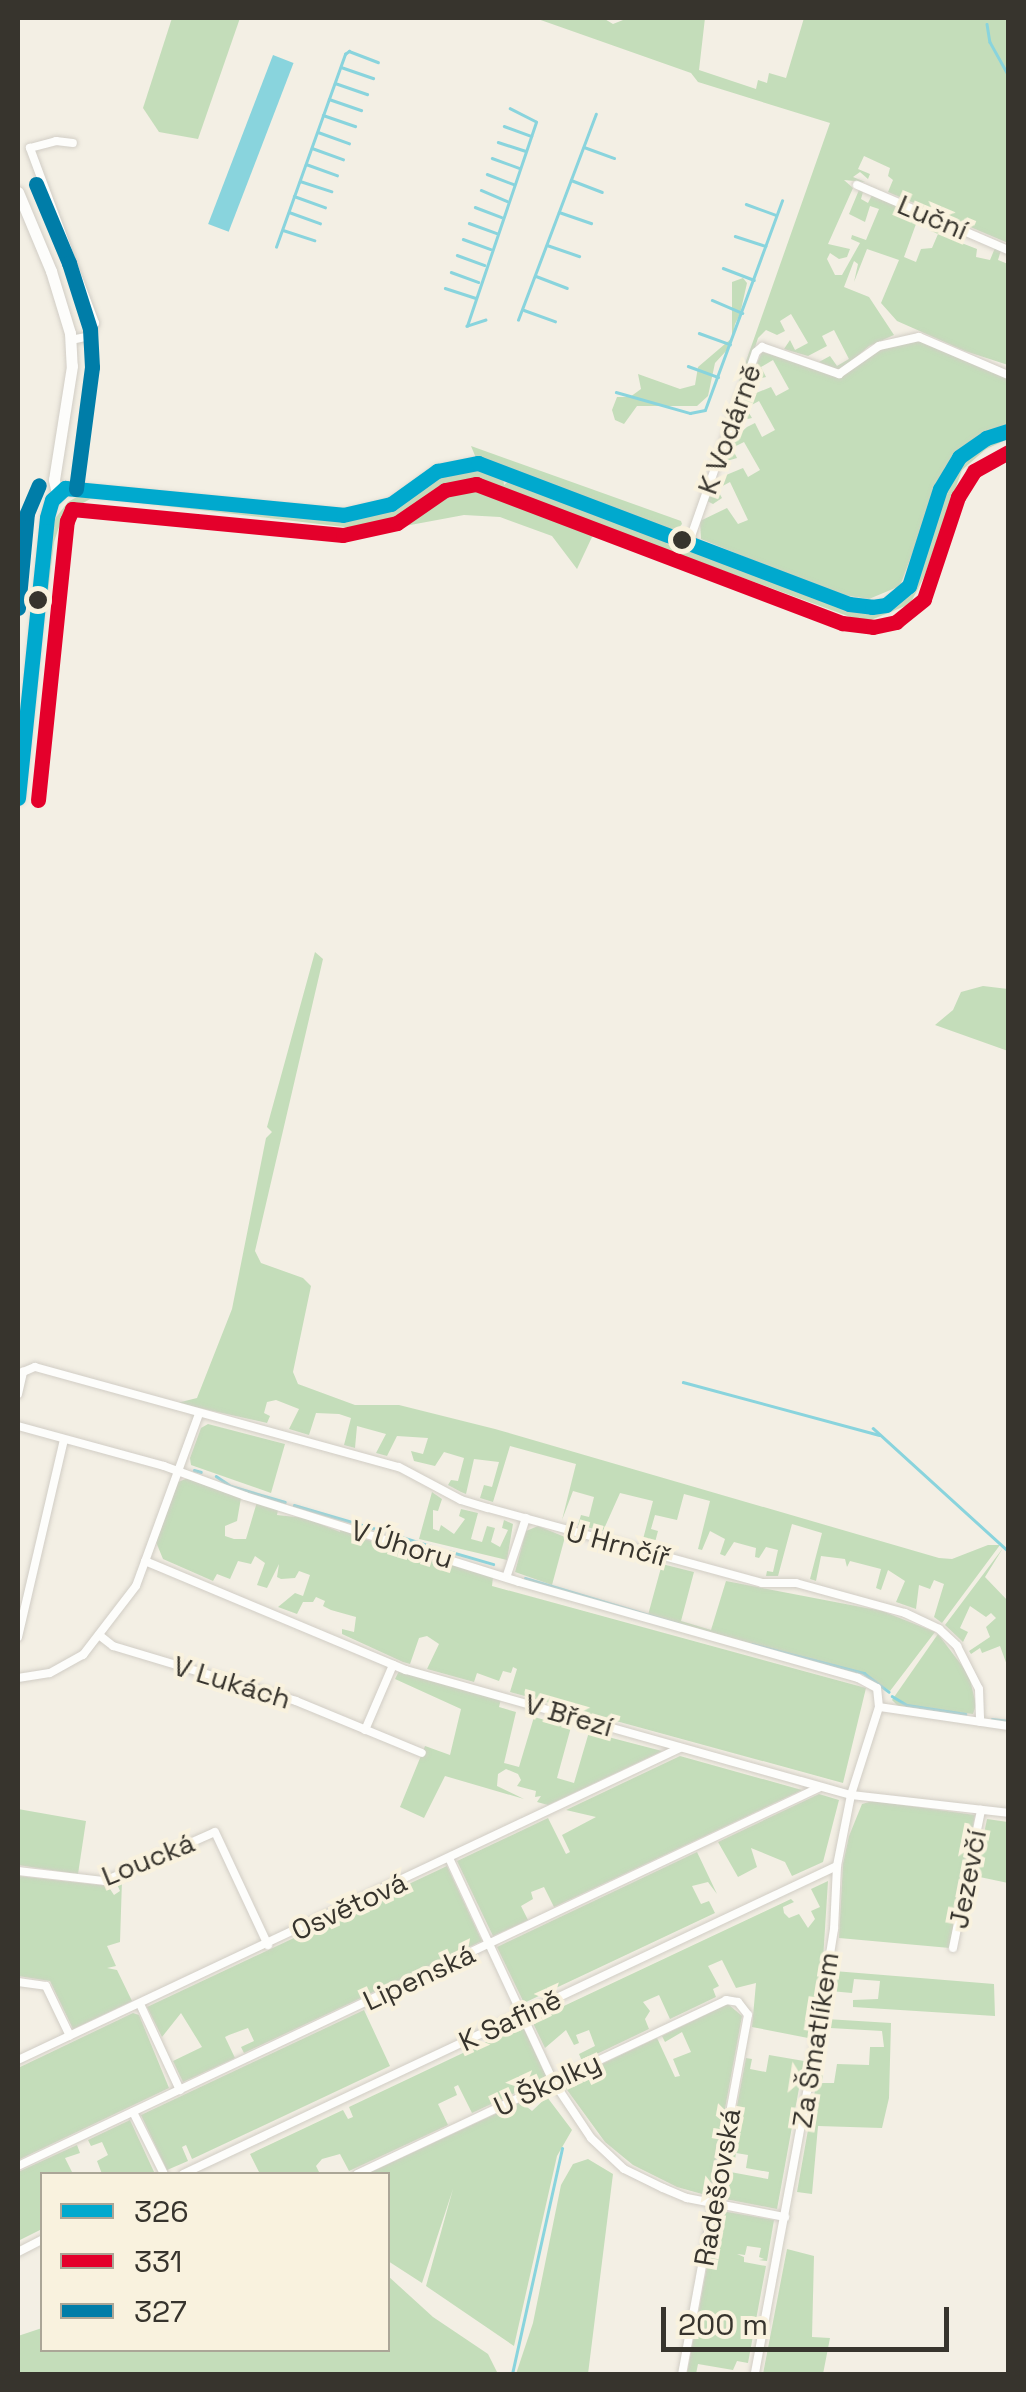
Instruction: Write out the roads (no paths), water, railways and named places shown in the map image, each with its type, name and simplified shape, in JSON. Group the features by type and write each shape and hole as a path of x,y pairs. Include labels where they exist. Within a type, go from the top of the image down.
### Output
{"street":[{"path":"71,340 90,336 95,324 30,148 56,141 73,143"},
{"name":"Luční","path":"856,185 1008,250"},
{"path":"18,192 56,283 71,340 71,375 54,484 57,493 46,517 18,798"},
{"name":"K Vodárně","path":"689,542 756,352 762,347 839,374 879,346 919,337 1008,375"},
{"path":"57,493 76,487 343,515 390,504 436,471 478,463 849,604 886,605 909,586 917,569 946,474 972,446 1008,430"},
{"name":"U Hrnčíř","path":"18,1394 23,1372 35,1367 399,1467 462,1500 762,1583 796,1583 926,1622 957,1646 968,1663 979,1689 980,1722"},
{"path":"18,1678 68,1665 99,1635 136,1586 199,1414"},
{"name":"V Úhoru","path":"18,1426 858,1678 878,1688 879,1707"},
{"path":"18,1637 64,1438"},
{"path":"508,1575 526,1518"},
{"name":"V Březí","path":"145,1561 393,1665 851,1795 1008,1813"},
{"name":"V Lukách","path":"99,1635 113,1646 296,1701 422,1753"},
{"path":"365,1730 393,1665"},
{"path":"879,1707 1008,1726"},
{"name":"Za Šmatlíkem","path":"755,2374 834,1929 837,1866 851,1795 879,1707"},
{"name":"Osvětová","path":"18,2060 680,1748"},
{"name":"Lipenská","path":"18,2166 820,1787"},
{"name":"Jezevčí","path":"954,1948 981,1810"},
{"name":"Loucká","path":"18,1871 105,1881 215,1832 268,1945"},
{"path":"450,1858 553,2081 581,2126 624,2168 688,2198 785,2218"},
{"name":"K Safině","path":"187,2172 837,1866"},
{"path":"18,1982 46,1986 70,2036"},
{"name":"U Školky","path":"361,2172 726,2000 738,2002"},
{"name":"Radešovská","path":"682,2374 748,2015 738,2002"},
{"path":"140,2004 180,2090"},
{"path":"133,2112 163,2172"}],"water":[{"path":"273,55 294,63 229,232 208,224"}],"waterway":[{"path":"987,24 990,42 1008,75"},
{"path":"276,247 345,54 349,51 378,62"},
{"path":"341,67 373,78"},
{"path":"335,83 367,94"},
{"path":"329,99 361,110"},
{"path":"486,320 467,326 536,122 510,109"},
{"path":"518,320 596,114"},
{"path":"323,115 355,126"},
{"path":"504,126 531,136"},
{"path":"318,132 349,143"},
{"path":"498,142 525,151"},
{"path":"584,147 614,158"},
{"path":"312,148 343,159"},
{"path":"492,158 519,168"},
{"path":"306,164 337,175"},
{"path":"487,174 513,184"},
{"path":"571,180 602,192"},
{"path":"300,181 331,191"},
{"path":"481,190 507,201"},
{"path":"294,196 325,207"},
{"path":"616,392 690,413 705,410 782,201"},
{"path":"746,204 776,215"},
{"path":"475,207 501,217"},
{"path":"289,212 320,223"},
{"path":"559,212 591,223"},
{"path":"469,223 496,233"},
{"path":"283,230 314,240"},
{"path":"735,236 765,246"},
{"path":"463,239 490,249"},
{"path":"547,245 579,256"},
{"path":"457,255 484,265"},
{"path":"723,268 754,280"},
{"path":"451,272 478,282"},
{"path":"536,276 567,288"},
{"path":"445,288 475,298"},
{"path":"712,300 742,313"},
{"path":"524,310 555,321"},
{"path":"699,333 730,344"},
{"path":"688,366 718,377"},
{"path":"683,1382 879,1435"},
{"path":"873,1428 1008,1551"},
{"path":"194,1470 201,1472"},
{"path":"216,1476 231,1486 285,1502"},
{"path":"294,1505 376,1529"},
{"path":"392,1534 431,1546"},
{"path":"448,1551 493,1564"},
{"path":"525,1578 686,1626"},
{"path":"752,1644 864,1673 889,1692"},
{"path":"892,1696 907,1705 965,1714"},
{"path":"992,1719 1008,1721"},
{"path":"512,2374 562,2148"}]}
